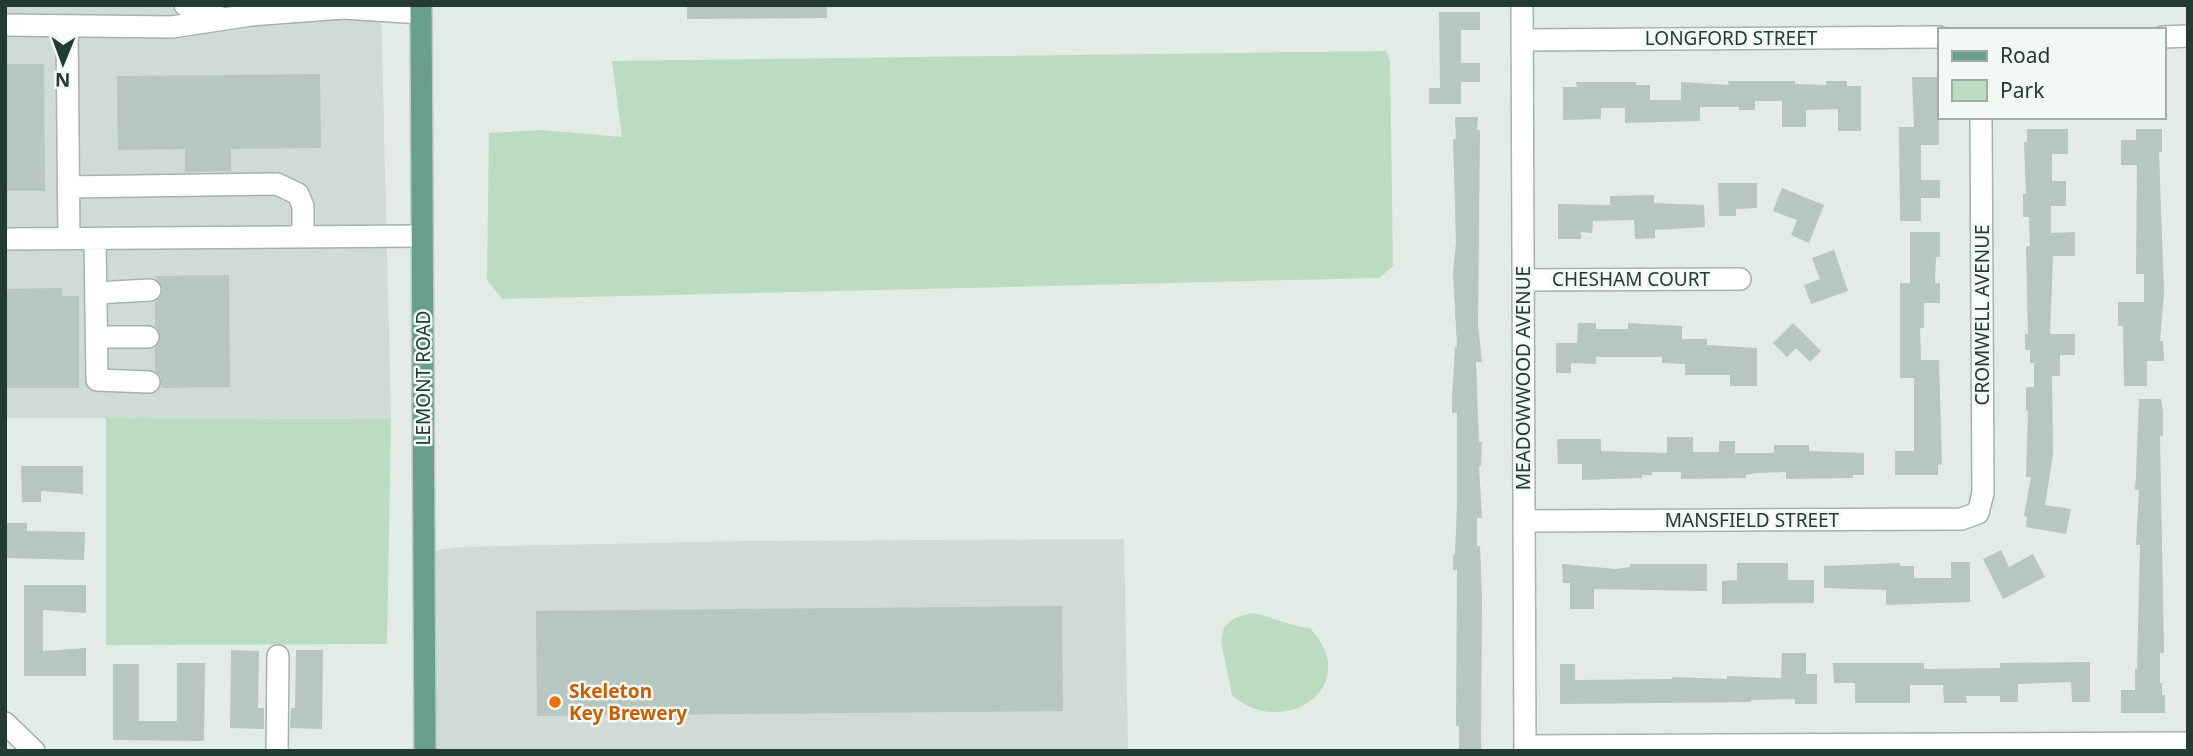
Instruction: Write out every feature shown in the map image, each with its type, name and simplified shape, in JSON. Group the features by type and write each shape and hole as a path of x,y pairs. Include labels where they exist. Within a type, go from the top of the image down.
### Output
{"main road":[{"name":"LEMONT ROAD","path":"421,9 425,751"}],"street":[{"path":"185,5 223,19"},
{"name":"MEADOWWOOD AVENUE","path":"1522,5 1525,748"},
{"path":"5,25 172,27 343,7 421,9"},
{"path":"67,26 69,239"},
{"path":"2165,37 2188,36"},
{"name":"LONGFORD STREET","path":"1522,40 1938,37"},
{"name":"CROMWELL AVENUE","path":"1978,513 1983,493 1981,119"},
{"path":"68,187 277,184 298,194 303,206 303,237"},
{"path":"5,239 422,236"},
{"path":"96,239 97,380 149,382"},
{"name":"CHESHAM COURT","path":"1522,280 1740,279"},
{"path":"96,293 150,289"},
{"path":"97,337 148,337"},
{"name":"MANSFIELD STREET","path":"1524,522 1961,519 1978,513"},
{"path":"277,751 278,656"},
{"path":"5,723 34,751"},
{"path":"1525,748 1984,747 2188,743"}],"shaded area":[{"path":"5,5 381,5 391,419 5,418"},
{"path":"1124,539 1128,751 425,751 424,552 460,547 748,541"}],"green space":[{"path":"1386,51 1390,61 1393,266 1379,278 502,299 487,280 489,133 541,130 622,137 612,61"},
{"path":"106,418 391,419 387,644 106,645"},
{"path":"1252,613 1310,628 1325,650 1328,671 1323,688 1310,701 1293,710 1272,712 1251,708 1232,695 1221,642 1224,627 1235,618"}],"building":[{"path":"687,5 827,5 827,18 687,19"},
{"path":"1439,12 1480,12 1480,30 1461,30 1461,63 1480,63 1480,82 1461,82 1461,104 1429,104 1429,88 1440,88"},
{"path":"5,64 44,64 45,191 5,191"},
{"path":"320,74 321,148 231,149 231,171 185,172 185,149 118,150 117,76"},
{"path":"1912,77 1938,77 1939,145 1921,145 1921,180 1940,180 1940,198 1921,198 1921,221 1900,221 1899,127 1914,127"},
{"path":"1728,81 1795,81 1795,84 1826,85 1826,81 1847,81 1847,86 1861,86 1861,131 1838,131 1838,109 1806,110 1806,127 1782,127 1782,101 1755,101 1755,110 1739,110 1739,107 1700,107 1700,121 1625,123 1625,108 1601,108 1601,119 1563,120 1563,87 1577,87 1576,82 1636,82 1636,85 1650,85 1650,100 1681,100 1681,82 1729,85"},
{"path":"1455,117 1478,117 1477,130 1480,130 1478,325 1482,362 1476,362 1479,442 1482,442 1479,466 1482,518 1477,518 1482,598 1481,751 1459,751 1459,726 1456,726 1457,570 1453,570 1453,555 1457,503 1457,413 1452,413 1457,347 1453,273 1456,243 1453,139 1456,139"},
{"path":"2027,129 2068,129 2068,154 2052,154 2052,181 2066,181 2066,206 2051,206 2051,233 2075,232 2075,256 2053,256 2050,334 2075,334 2075,355 2060,355 2060,376 2052,376 2053,455 2045,505 2071,509 2066,534 2026,527 2027,517 2024,516 2031,477 2026,477 2026,387 2034,387 2034,363 2030,363 2030,350 2025,350 2025,334 2028,334 2026,247 2030,246 2029,217 2023,217 2023,194 2026,194 2024,142 2027,142"},
{"path":"2136,129 2162,129 2162,152 2159,152 2164,293 2160,341 2163,341 2164,361 2147,361 2147,386 2124,386 2123,326 2118,326 2118,302 2144,302 2144,274 2136,274 2137,165 2121,165 2121,140 2136,140"},
{"path":"1718,183 1757,183 1757,208 1736,209 1736,216 1719,216"},
{"path":"1782,188 1824,205 1809,243 1791,235 1797,220 1773,211"},
{"path":"1654,195 1654,203 1704,205 1705,227 1655,230 1655,238 1635,239 1634,220 1593,221 1592,233 1581,232 1581,239 1558,239 1558,204 1610,205 1610,196"},
{"path":"1910,232 1940,232 1940,257 1936,257 1935,283 1940,283 1940,303 1924,303 1924,328 1920,328 1921,360 1939,360 1942,464 1938,465 1938,475 1895,475 1895,451 1914,451 1914,378 1900,378 1900,283 1910,283"},
{"path":"1834,250 1848,291 1811,304 1804,285 1820,279 1812,258"},
{"path":"229,275 230,387 161,388 161,377 155,371 155,348 161,336 155,326 155,302 163,289 155,276"},
{"path":"62,288 62,296 79,296 79,388 5,388 5,289"},
{"path":"1578,323 1596,323 1596,329 1628,329 1628,323 1682,326 1682,339 1707,339 1707,345 1757,348 1757,386 1730,386 1730,375 1685,375 1685,364 1662,363 1662,357 1596,357 1596,364 1571,363 1571,373 1556,373 1556,343 1577,343"},
{"path":"1793,323 1821,351 1810,362 1796,348 1787,357 1773,343"},
{"path":"2139,399 2161,399 2163,412 2163,436 2160,436 2164,653 2160,653 2160,683 2162,695 2165,695 2165,713 2121,713 2121,690 2135,690 2137,669 2140,545 2136,545 2139,490 2135,490"},
{"path":"1667,437 1693,437 1693,452 1719,452 1719,441 1735,441 1735,453 1774,453 1774,445 1809,445 1809,451 1864,453 1864,475 1853,475 1853,478 1786,479 1786,472 1756,473 1746,475 1746,478 1681,479 1681,472 1652,472 1652,475 1642,475 1642,478 1582,480 1582,464 1558,464 1557,439 1601,439 1601,451 1667,453"},
{"path":"21,466 83,466 83,494 41,491 41,502 22,502"},
{"path":"7,523 27,523 27,531 85,532 84,560 7,558"},
{"path":"2001,550 2009,567 2033,554 2045,577 2003,599 1983,559"},
{"path":"1951,562 1970,562 1970,602 1886,605 1886,590 1824,588 1824,566 1900,563 1900,566 1914,566 1914,578 1951,578"},
{"path":"1737,563 1788,563 1788,580 1814,580 1814,603 1722,604 1722,581 1737,580"},
{"path":"1562,564 1616,569 1630,567 1630,564 1707,564 1707,591 1594,589 1594,609 1570,609 1570,583 1563,583"},
{"path":"24,585 86,585 86,613 43,610 43,651 86,648 86,676 24,676"},
{"path":"1062,606 1063,711 537,716 536,611"},
{"path":"231,650 259,651 258,708 264,708 264,729 230,728"},
{"path":"296,650 323,650 322,729 290,728 291,708 295,708"},
{"path":"1782,653 1806,653 1806,674 1817,674 1817,704 1795,704 1795,699 1560,704 1560,664 1575,664 1575,680 1672,677 1727,679 1727,676 1781,678"},
{"path":"2090,662 2090,702 2072,702 2071,682 2018,684 2018,702 2000,702 2000,696 1966,696 1967,703 1944,703 1943,685 1910,685 1910,703 1855,703 1855,683 1834,683 1833,663 1924,663 1924,669 2000,668 2000,663"},
{"path":"177,663 205,663 204,741 113,740 113,664 139,664 139,721 177,721"}],"place":[{"name":"Skeleton Key Brewery","path":"555,702"}]}
